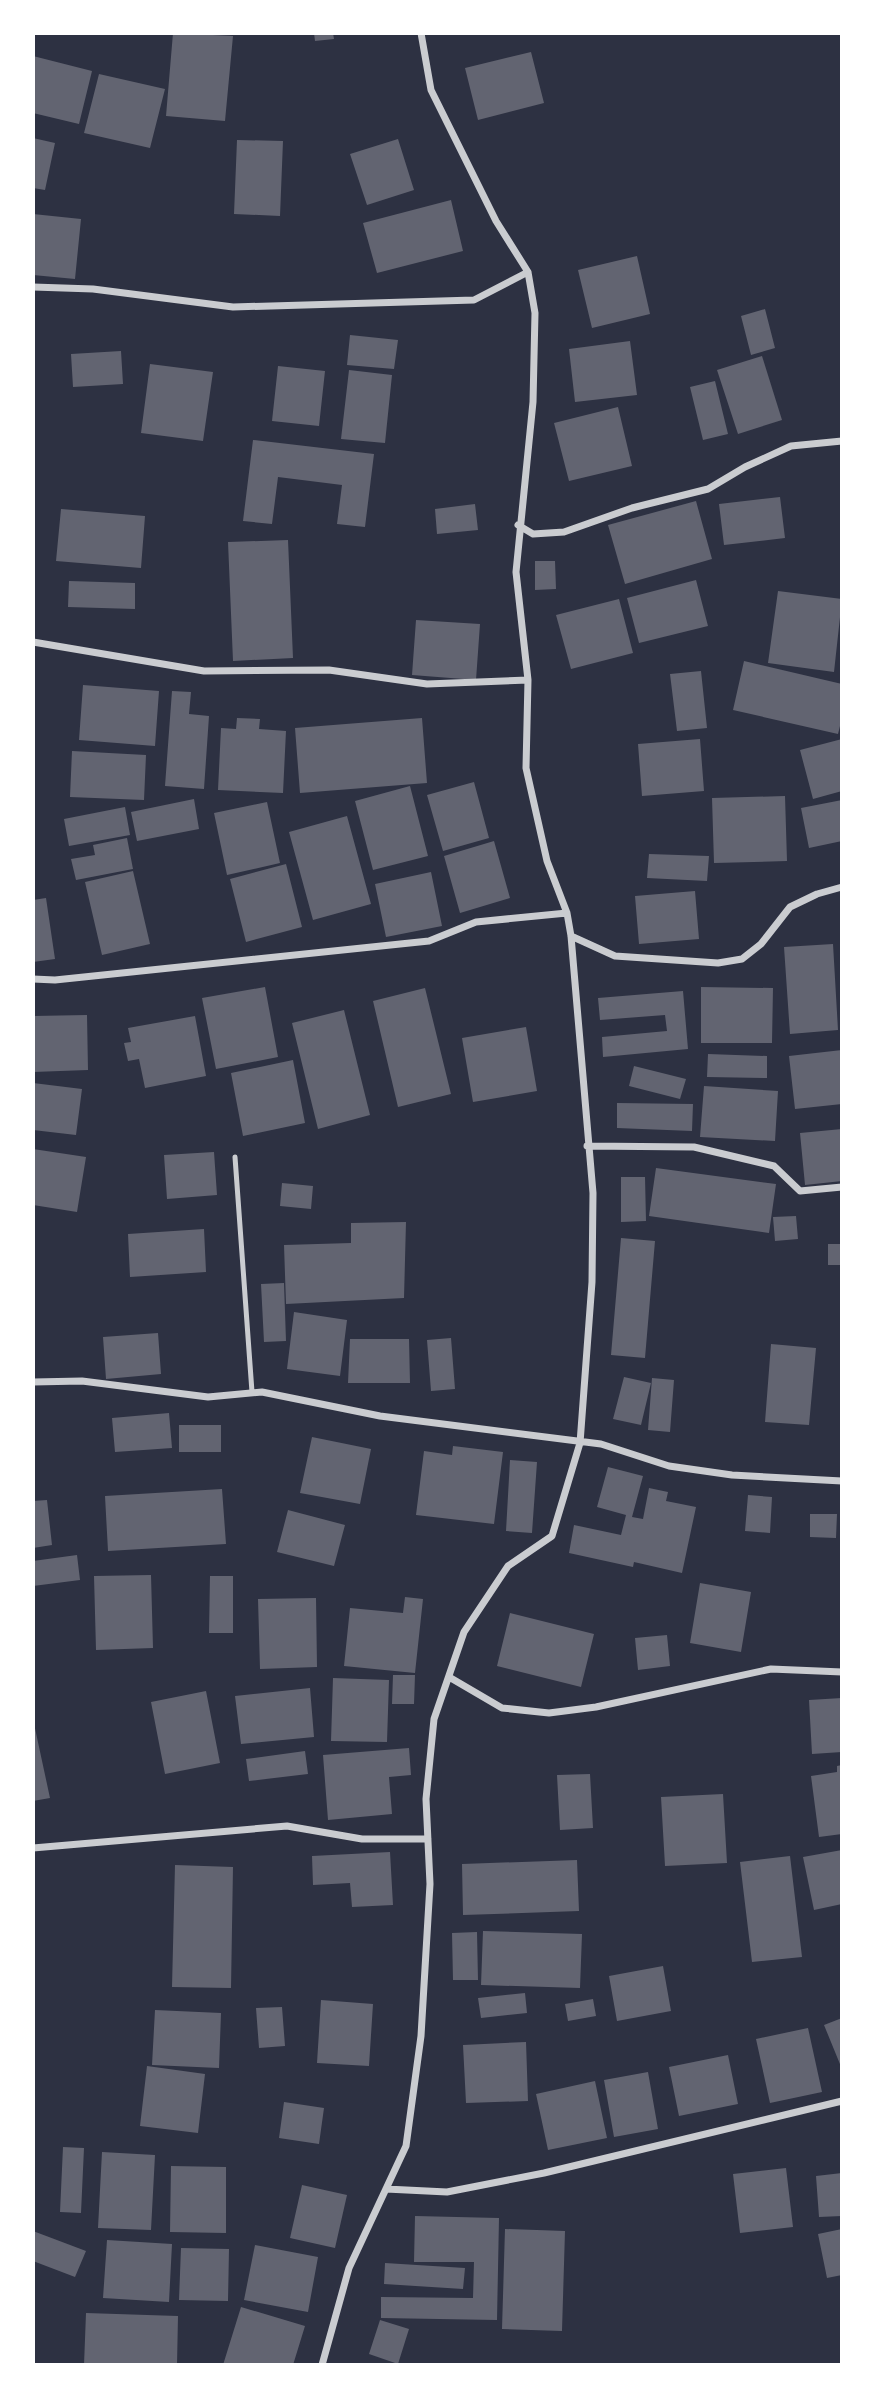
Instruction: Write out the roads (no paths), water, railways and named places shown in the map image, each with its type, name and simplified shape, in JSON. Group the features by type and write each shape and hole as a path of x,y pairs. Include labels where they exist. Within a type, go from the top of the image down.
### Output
{"street":[{"path":"322,2365 349,2268 406,2146 421,2036 429,1884 426,1799 434,1719 464,1632 508,1566 552,1536 580,1443 592,1282 593,1193 571,936 567,913 547,862 526,768 528,680 516,572 533,402 535,313 528,272 496,221 431,90 421,33"},
{"path":"33,287 93,289 233,307 474,300 528,272"},
{"path":"519,525 533,534 564,532 632,508 708,489 745,467 791,446 842,441"},
{"path":"33,642 204,671 329,670 427,684 528,680"},
{"path":"571,936 615,956 718,963 742,959 761,944 790,907 817,894 842,887"},
{"path":"33,979 55,980 429,941 476,922 567,913"},
{"path":"587,1146 694,1147 774,1166 800,1191 842,1186"},
{"path":"33,1382 82,1381 208,1397 253,1392 302,1398 380,1416 601,1444 669,1466 732,1475 842,1481"},
{"path":"449,1676 502,1708 550,1713 596,1707 771,1669 842,1672"},
{"path":"33,1848 287,1826 362,1839 428,1839"},
{"path":"386,2189 447,2192 544,2173 842,2101"}],"lane":[{"path":"235,1157 253,1392"}]}
